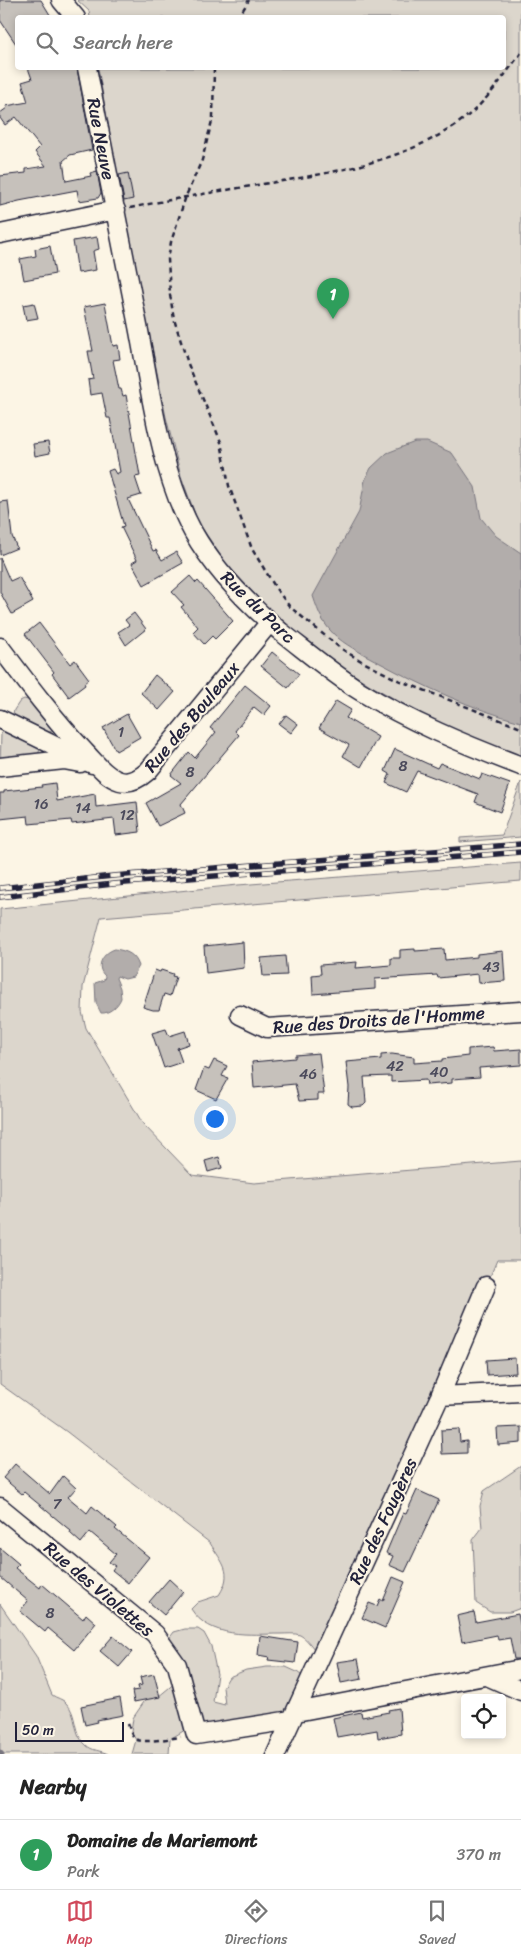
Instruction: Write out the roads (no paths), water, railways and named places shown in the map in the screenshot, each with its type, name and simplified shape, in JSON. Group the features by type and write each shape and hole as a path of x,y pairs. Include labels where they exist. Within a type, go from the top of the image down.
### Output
{"street":[{"path":"61,0 74,15"},
{"name":"Rue Neuve","path":"87,70 116,210"},
{"path":"0,234 116,210"},
{"name":"Rue du Parc","path":"116,210 155,413 170,474 194,534 218,568 232,586 270,622 324,666 361,691 403,715 444,735 521,766"},
{"name":"Rue des Bouleaux","path":"0,647 62,726 102,769 119,781 134,781 141,777 270,622"},
{"path":"0,719 102,769"},
{"name":"Rue des Bouleaux","path":"0,767 64,760 102,769"},
{"name":"Rue des Droits de l'Homme","path":"240,1015 267,1028 521,1011"},
{"name":"Rue des Fougères","path":"276,1754 440,1396 486,1286"},
{"path":"440,1396 521,1392"},
{"name":"Rue des Violettes","path":"0,1507 155,1634 177,1665 196,1735 294,1716"},
{"path":"294,1716 521,1669"},
{"path":"487,1676 521,1691"}],"railway":[{"path":"0,888 113,876 521,844"},
{"path":"0,897 113,884 521,852"}],"place":[{"name":"Domaine de Mariemont","path":"333,319"}]}
